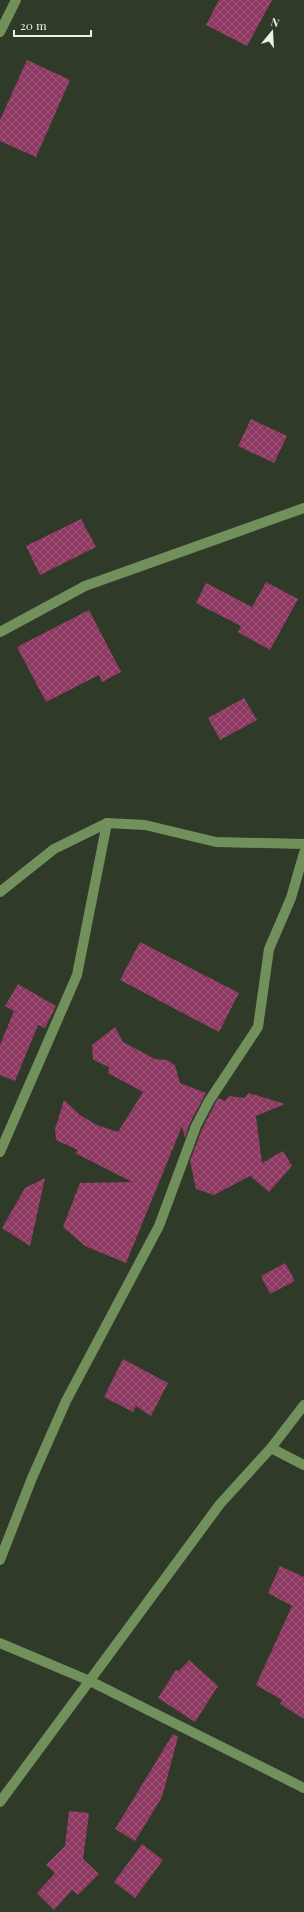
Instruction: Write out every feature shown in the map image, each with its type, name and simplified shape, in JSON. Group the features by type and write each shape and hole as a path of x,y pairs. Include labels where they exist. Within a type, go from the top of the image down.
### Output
{"street":[{"path":"0,32 16,0"},
{"path":"0,632 85,586 304,508"},
{"path":"0,892 54,849 107,824 145,825 216,842 304,844"},
{"path":"0,1152 78,975 107,824"},
{"path":"0,1560 32,1478 66,1401 158,1226 196,1126 209,1101 258,1026 269,950 291,898 304,853"},
{"path":"0,1802 220,1504 271,1448 304,1405"},
{"path":"271,1448 304,1465"},
{"path":"0,1643 90,1681 304,1788"}],"building":[{"path":"219,0 272,0 247,46 206,25"},
{"path":"27,60 70,80 36,157 0,141 0,120"},
{"path":"251,419 287,436 274,463 238,446"},
{"path":"81,519 96,547 40,575 26,546"},
{"path":"266,582 298,599 270,650 238,632 241,626 196,603 206,583 252,607"},
{"path":"89,610 121,672 102,682 99,675 46,702 17,647"},
{"path":"244,698 257,720 220,740 208,718"},
{"path":"140,942 239,993 219,1032 120,980"},
{"path":"18,984 56,1006 45,1028 38,1025 15,1081 0,1075 0,1045 14,1011 5,1006"},
{"path":"115,1027 123,1042 155,1059 167,1060 175,1065 180,1083 206,1093 190,1123 185,1138 182,1126 126,1263 85,1246 63,1227 80,1183 132,1182 75,1153 78,1150 56,1140 55,1129 64,1100 80,1115 97,1125 118,1132 143,1092 108,1073 109,1067 93,1060 92,1045"},
{"path":"249,1093 285,1104 256,1116 262,1163 283,1151 292,1166 269,1192 250,1176 214,1195 196,1189 190,1161 202,1129 218,1098 225,1101 229,1096 244,1098"},
{"path":"45,1178 30,1246 2,1228 25,1188"},
{"path":"285,1263 295,1281 270,1294 261,1276"},
{"path":"123,1359 168,1383 151,1416 136,1406 133,1412 104,1397"},
{"path":"280,1566 304,1577 304,1719 280,1704 282,1700 256,1685 292,1606 268,1593"},
{"path":"189,1660 218,1686 195,1722 158,1698 176,1670 179,1671"},
{"path":"173,1734 178,1737 162,1797 135,1841 115,1829"},
{"path":"69,1811 89,1813 83,1859 99,1874 78,1895 72,1890 54,1910 37,1893 55,1873 46,1865 65,1846"},
{"path":"142,1844 163,1860 135,1898 114,1882"}]}
